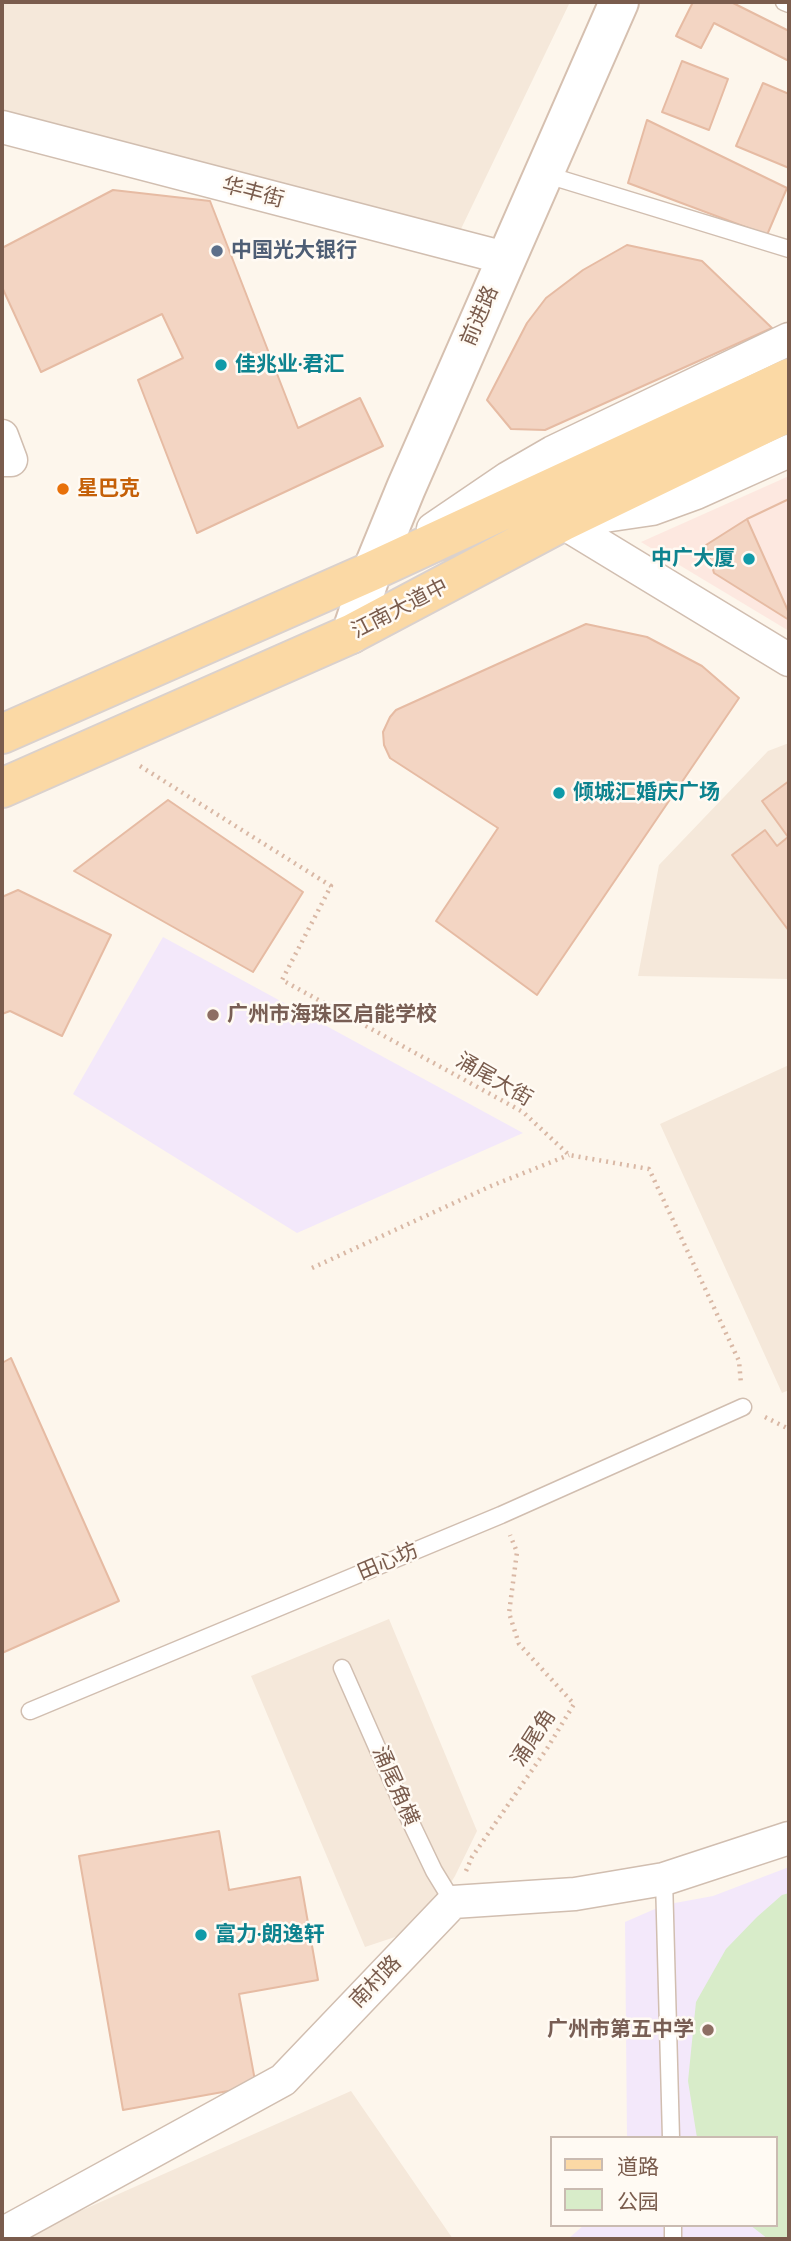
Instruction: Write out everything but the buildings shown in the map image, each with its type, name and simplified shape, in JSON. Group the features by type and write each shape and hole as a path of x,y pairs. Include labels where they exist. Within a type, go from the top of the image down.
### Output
{"main road":[{"name":"前进路","path":"351,634 372,571 505,258 619,2"},
{"path":"2,734 372,571 789,378"},
{"name":"江南大道中","path":"2,789 351,634 562,522 789,412"}],"street":[{"name":"华丰街","path":"2,127 505,258"},
{"path":"372,571 509,478 553,452 789,339"},
{"path":"2,436 11,460 2,460"},
{"path":"562,522 652,509 696,493 789,451"},
{"path":"562,522 789,660"},
{"path":"453,1902 575,1895 664,1879 789,1838"},
{"name":"南村路","path":"2,2234 283,2080 453,1902"}],"lane":[{"path":"785,2 789,5"},
{"path":"542,173 789,249"},
{"name":"田心坊","path":"30,1711 501,1515 743,1407"},
{"name":"涌尾角横","path":"342,1668 407,1815 434,1871 453,1902"},
{"path":"664,1879 671,2136"}],"path":[{"name":"涌尾大街","path":"103,743 331,886 282,980 523,1112 569,1155"},
{"path":"312,1269 491,1186 569,1155 649,1169 739,1361 743,1407"},
{"name":"涌尾角","path":"453,1902 472,1857 575,1704 519,1644 509,1613 517,1552 501,1515"}],"shaded area":[{"path":"2,2 570,2 460,231 2,120"},
{"path":"789,476 789,631 641,542"},
{"path":"789,743 789,979 638,976 659,865 768,751"},
{"name":"广州市海珠区启能学校","path":"163,937 523,1133 297,1233 73,1094"},
{"path":"789,1065 789,1390 782,1393 660,1124"},
{"path":"389,1619 477,1831 438,1903 413,1931 365,1947 251,1676"},
{"name":"广州市第五中学","path":"789,1867 789,2239 568,2239 582,2227 777,2227 777,2136 627,2136 625,1922 664,1905 713,1896"},
{"path":"351,2091 453,2239 17,2239"}],"green space":[{"path":"789,1893 789,2239 768,2239 753,2227 777,2227 777,2136 697,2136 688,2081 696,2002 726,1949 782,1895"}],"place":[{"name":"中国光大银行","path":"217,251"},
{"name":"佳兆业·君汇","path":"221,365"},
{"name":"星巴克","path":"63,489"},
{"name":"中广大厦","path":"749,559"},
{"name":"倾城汇婚庆广场","path":"559,793"},
{"name":"广州市海珠区启能学校","path":"213,1015"},
{"name":"富力·朗逸轩","path":"201,1935"},
{"name":"广州市第五中学","path":"708,2030"}]}
